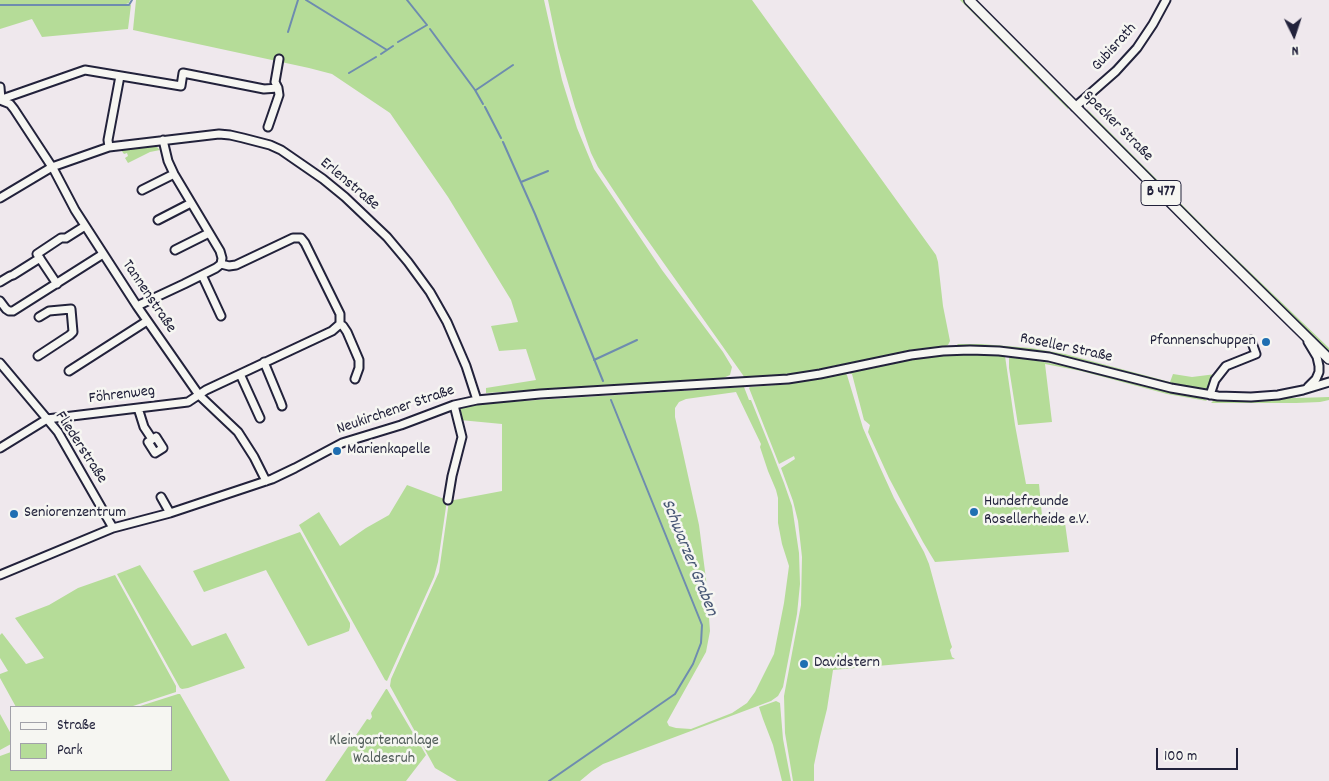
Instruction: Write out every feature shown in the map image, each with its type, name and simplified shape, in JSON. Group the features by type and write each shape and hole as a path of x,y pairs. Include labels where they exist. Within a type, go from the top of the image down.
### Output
{"main road":[{"name":"Specker Straße","path":"969,0 1329,360"}],"street":[{"name":"Gubisrath","path":"1075,107 1116,71 1133,52 1148,33 1166,0"},
{"path":"268,127 279,95 275,82 279,59"},
{"path":"0,87 1,100 85,70 181,86 183,73 264,89 278,88"},
{"path":"109,147 108,140 120,76"},
{"name":"Tannenstraße","path":"1,100 10,104 20,118 52,167 85,226 147,321 199,395 231,423 238,432 266,481"},
{"name":"Erlenstraße","path":"0,198 52,167 109,147 219,134 255,141 281,150 335,188 396,247 430,292 454,336 477,400"},
{"path":"137,306 216,268 221,264 222,258 220,251 174,174 168,161 163,140"},
{"path":"142,190 174,174"},
{"path":"158,220 191,203"},
{"path":"56,284 37,254 61,238 66,238 85,226"},
{"path":"175,250 209,232"},
{"path":"221,264 236,265 294,238 301,238 340,314 339,326 343,326 347,332 359,360 359,368 355,379"},
{"path":"0,301 9,312 13,311 103,254"},
{"path":"0,282 40,258"},
{"path":"202,275 221,316"},
{"path":"38,356 73,332 71,309 48,311 39,317"},
{"path":"69,371 147,321"},
{"name":"Föhrenweg","path":"46,419 186,403 206,390 339,326"},
{"path":"1301,332 1320,364 1316,379 1303,390"},
{"path":"1210,395 1215,380 1226,366 1256,354 1251,340"},
{"name":"Roseller Straße","path":"796,378 911,355 953,350 990,350 1049,357 1171,388 1231,397 1278,395 1329,382"},
{"path":"264,362 282,406"},
{"name":"Fliederstraße","path":"0,363 58,432 113,528"},
{"path":"240,374 260,418"},
{"name":"Neukirchener Straße","path":"0,575 113,528 170,513 266,481 282,475 342,443 401,425 454,405 477,400 522,396 796,378"},
{"path":"448,500 462,437 454,405"},
{"path":"138,408 144,427 152,440"},
{"path":"0,448 46,419"},
{"path":"161,497 170,513"}],"green space":[{"path":"0,0 130,0 126,4 0,4"},
{"path":"136,0 544,0 562,80 577,128 594,169 662,270 723,352 732,367 730,375 721,379 486,393 486,388 536,380 526,349 499,351 491,326 518,322 511,300 448,197 390,113 332,74 133,30"},
{"path":"548,0 752,0 936,255 950,341 948,345 909,350 843,366 842,364 805,372 745,378 598,167 591,153 575,107 558,48"},
{"path":"960,0 966,0 1070,105 1068,109"},
{"path":"1,5 131,5 128,29 42,37 32,19 0,29"},
{"path":"1087,109 1220,243 1215,244 1087,114"},
{"path":"157,147 160,150 150,152 128,163 125,158 128,156 127,153 124,154 121,150"},
{"path":"1222,245 1329,348 1329,353 1221,248"},
{"path":"957,344 1031,348 1065,354 1170,382 1173,374 1192,377 1216,374 1208,389 1203,390 1165,382 1086,361 1032,350 959,346"},
{"path":"969,354 1005,356 1026,484 1039,484 1043,526 1065,523 1069,552 935,562 889,478 868,432 870,425 864,420 851,372 914,359"},
{"path":"1011,356 1071,367 1207,401 1167,394 1081,371 1045,364 1052,422 1018,425 1009,368 1009,358"},
{"path":"845,373 863,428 879,465 929,564 952,647 950,650 952,657 955,659 833,670 827,709 814,765 814,781 793,781 785,733 784,696 801,605 802,557 798,521 781,468 795,459 794,456 779,464 749,388 789,384"},
{"path":"744,387 772,452 792,506 799,553 800,584 797,614 783,687 778,696 771,701 603,764 580,781 457,781 435,768 390,686 391,679 439,572 449,501 502,491 502,424 460,420 458,410 459,407 490,403","holes":["736,392 761,444 760,447 778,498 778,523 789,566 774,654 755,692 747,703 732,713 691,729 669,726 667,722 706,652 710,631 699,525 675,417 675,408 679,402 686,399"]},
{"path":"1329,397 1329,400 1296,403 1211,403 1214,400 1241,402"},
{"path":"407,485 447,500 434,577 387,681 299,525 319,512 340,546 389,515"},
{"path":"300,532 350,623 349,631 308,646 266,570 204,592 193,571"},
{"path":"140,565 192,646 226,633 245,668 188,688 180,688 117,574"},
{"path":"115,575 176,686 176,692 133,706 15,706 0,678 0,674 8,671 0,658 0,635 2,633 26,664 44,658 15,618 49,605 78,588"},
{"name":"Kleingartenanlage Waldesruh","path":"386,689 426,755 406,781 325,781 367,719 370,720 372,717 371,713"},
{"path":"180,694 230,781 0,781 0,756 10,752 10,771 172,771 172,706 140,706"},
{"path":"776,701 780,703 783,739 791,781 782,781 773,745 759,707"},
{"path":"0,714 10,732 10,745 0,750"}],"waterway":[{"path":"0,5 129,5 132,0"},
{"path":"288,32 298,0"},
{"path":"306,0 387,50 393,46"},
{"name":"Schwarzer Graben","path":"398,42 427,25 407,0"},
{"name":"Schwarzer Graben","path":"430,29 475,90 483,104"},
{"path":"381,54 387,50"},
{"path":"349,73 376,57"},
{"path":"476,90 513,65"},
{"name":"Schwarzer Graben","path":"485,107 501,138"},
{"name":"Schwarzer Graben","path":"503,142 535,214 603,381"},
{"path":"521,182 548,171"},
{"path":"594,360 637,340"},
{"name":"Schwarzer Graben","path":"549,781 675,694 693,664 701,643 702,625 611,400"}],"place":[{"name":"Pfannenschuppen","path":"1266,342"},
{"name":"Marienkapelle","path":"337,451"},
{"name":"Hundefreunde Rosellerheide e.V.","path":"974,512"},
{"name":"Seniorenzentrum","path":"14,514"},
{"name":"Davidstern","path":"804,664"}]}
